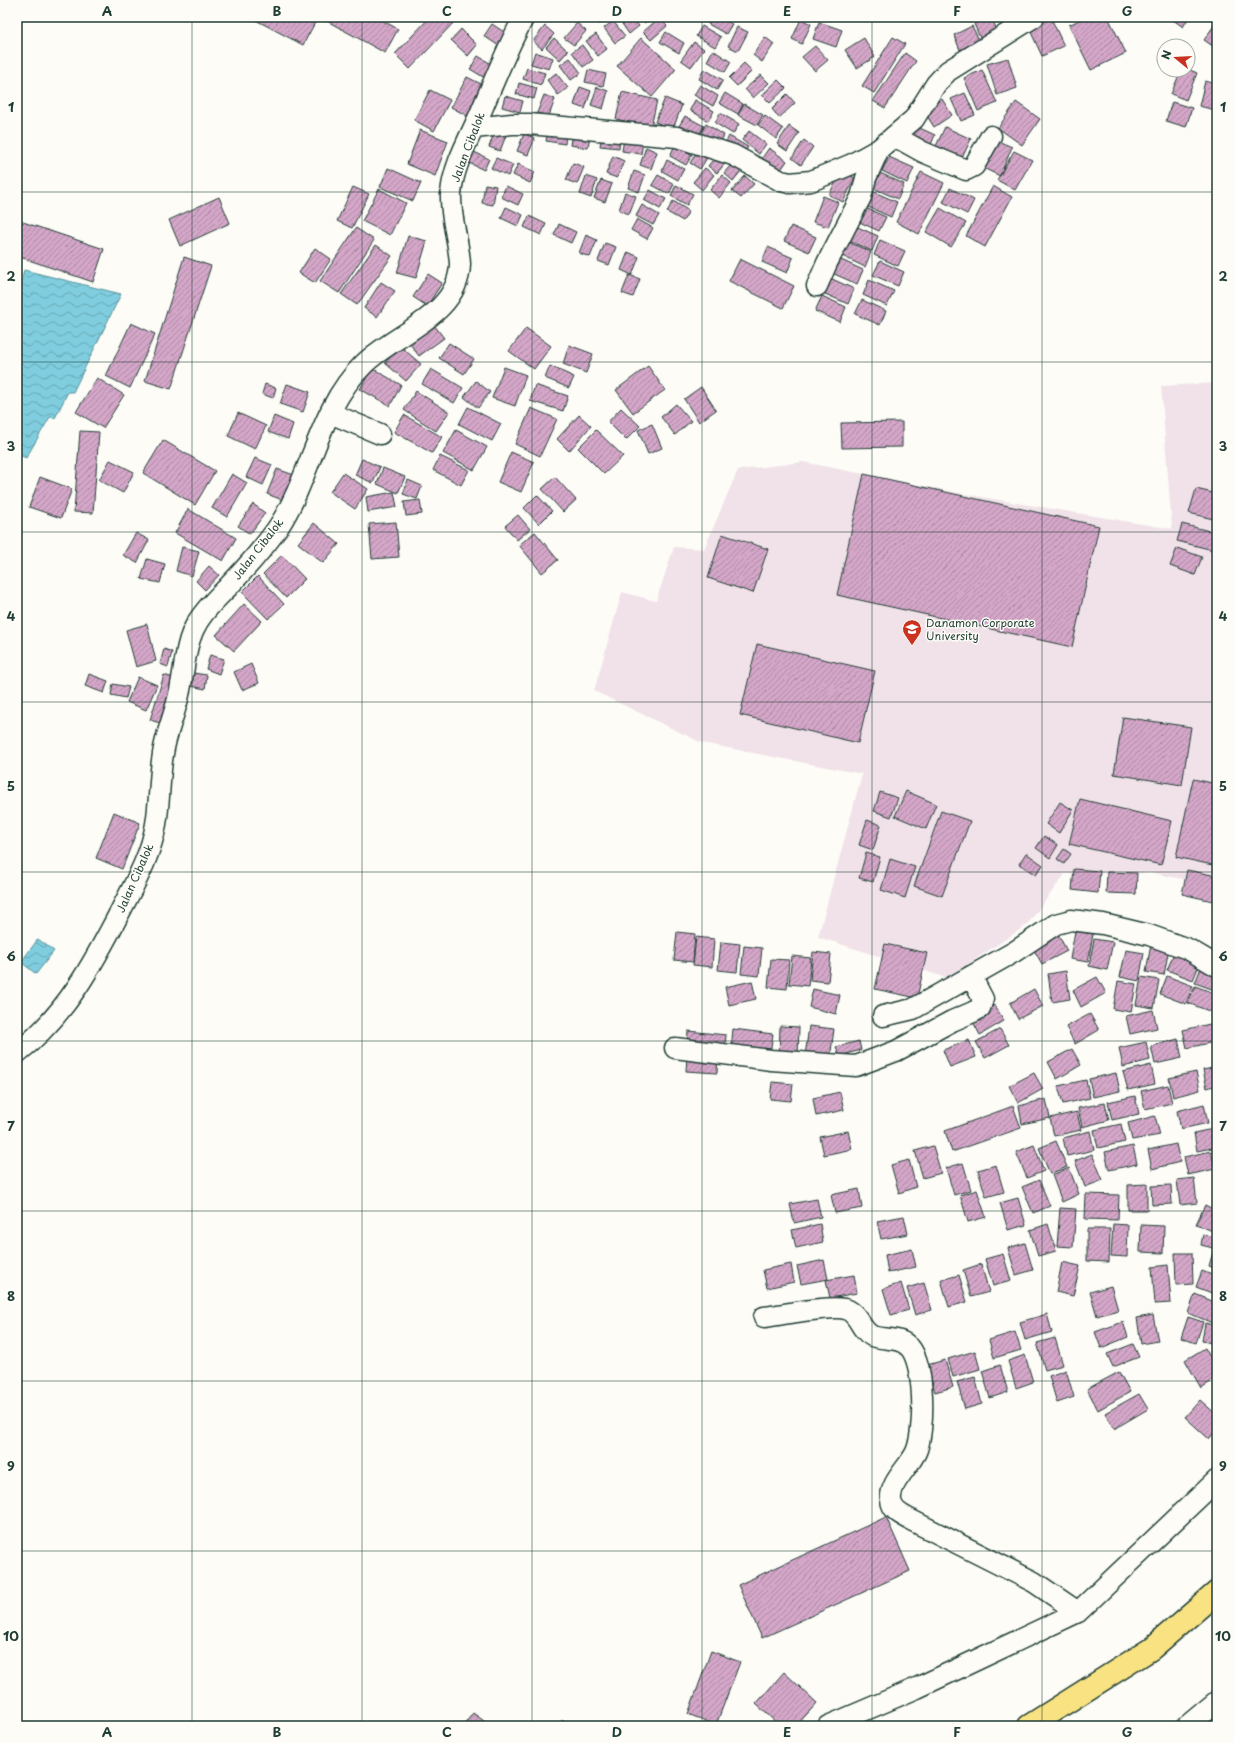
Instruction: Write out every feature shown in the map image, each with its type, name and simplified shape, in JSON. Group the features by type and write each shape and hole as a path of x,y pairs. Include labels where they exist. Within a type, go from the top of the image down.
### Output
{"highway":[{"path":"1028,1726 1106,1679 1151,1649 1217,1592"}],"street":[{"name":"Jalan Cibalok","path":"17,1053 43,1031 67,1002 111,930 138,877 148,853 155,832 163,754 179,696 187,651 194,628 209,607 258,552 278,526 295,494 330,413 342,391 363,365 376,352 441,307 454,288 460,264 451,202 452,189 462,155 510,43 524,17"},
{"path":"474,128 512,124 529,124 677,137 733,155 773,178 790,183 810,181 852,164 879,148 914,119 936,84 948,71 1034,17"},
{"path":"894,136 923,152 966,170 974,166 991,136"},
{"path":"817,286 827,263 861,197 866,178 879,148"},
{"path":"330,413 380,434"},
{"path":"883,1016 913,1009 1014,952 1056,924 1071,920 1103,924 1149,935 1188,949 1217,966"},
{"path":"675,1048 771,1060 856,1066 896,1051 952,1021 976,1011 981,1005 983,998 971,976"},
{"path":"764,1317 833,1308 848,1310 856,1317 863,1330 870,1334 907,1344 913,1353 920,1377 922,1429 916,1452 897,1480 892,1492 890,1499 895,1510 911,1520 1034,1582 1078,1612"},
{"path":"828,1726 917,1688 1078,1612 1217,1480"},
{"path":"1187,1726 1217,1701"}],"shaded area":[{"name":"Danamon Corporate University","path":"1217,383 1217,886 1153,873 1065,874 1027,925 947,978 818,937 862,774 702,743 594,691 622,592 656,601 674,547 704,549 738,470 803,462 964,494 1172,529 1161,386"}],"water":[{"path":"24,270 121,294 73,392 68,392 55,418 50,417 26,458 17,454 17,299"},
{"path":"38,939 54,951 36,974 21,962"}],"building":[{"path":"250,17 318,17 303,45"},
{"path":"329,17 376,17 398,29 385,53 327,21"},
{"path":"430,17 451,17 455,21 410,69 395,54"},
{"path":"591,17 605,17 600,24"},
{"path":"632,17 639,26 629,34 618,18"},
{"path":"640,17 652,17 644,23"},
{"path":"711,17 720,17 732,24 726,34 708,24"},
{"path":"991,17 998,32 981,40 974,24"},
{"path":"998,17 1015,17 1016,20 1001,25"},
{"path":"1085,17 1108,17 1126,53 1091,70 1069,25"},
{"path":"1169,17 1189,17 1183,27"},
{"path":"659,18 667,26 651,40 643,32"},
{"path":"1051,18 1064,46 1042,56 1029,28"},
{"path":"801,19 811,24 802,44 792,39"},
{"path":"613,21 625,36 615,43 604,28"},
{"path":"1217,21 1217,49 1204,40"},
{"path":"819,22 842,30 836,47 813,39"},
{"path":"577,23 586,31 574,45 564,38"},
{"path":"492,24 507,34 499,46 484,36"},
{"path":"545,26 554,34 542,49 533,41"},
{"path":"702,26 721,37 715,47 696,36"},
{"path":"972,26 979,40 960,50 954,35"},
{"path":"737,27 748,32 738,51 728,46"},
{"path":"461,29 477,45 468,56 451,40"},
{"path":"666,32 684,43 679,53 660,42"},
{"path":"596,34 607,49 598,56 586,41"},
{"path":"765,37 774,44 762,62 753,55"},
{"path":"893,37 905,44 874,93 862,86"},
{"path":"554,38 568,51 560,60 546,47"},
{"path":"641,38 676,69 652,97 617,66"},
{"path":"864,38 875,57 857,68 845,50"},
{"path":"694,42 704,49 691,67 681,60"},
{"path":"582,45 593,60 583,67 572,52"},
{"path":"815,46 828,60 815,71 802,57"},
{"path":"713,50 731,62 725,72 707,61"},
{"path":"535,52 553,58 549,69 531,64"},
{"path":"905,53 916,61 885,108 873,101"},
{"path":"478,56 493,65 485,78 470,69"},
{"path":"570,58 581,73 571,80 560,65"},
{"path":"1008,58 1017,88 997,95 987,64"},
{"path":"744,63 752,71 737,86 729,78"},
{"path":"527,68 545,73 541,85 523,79"},
{"path":"704,69 723,80 717,90 699,79"},
{"path":"588,70 606,74 603,86 585,82"},
{"path":"982,70 997,103 978,111 964,78"},
{"path":"556,73 568,88 558,95 547,80"},
{"path":"761,75 769,83 753,98 745,89"},
{"path":"467,77 485,86 469,117 451,107"},
{"path":"1178,78 1195,78 1186,100 1171,94"},
{"path":"778,80 786,88 770,103 762,95"},
{"path":"1205,81 1217,84 1217,100 1215,110 1199,106"},
{"path":"519,83 537,88 534,99 516,94"},
{"path":"700,85 718,96 713,106 694,95"},
{"path":"580,87 591,91 585,109 574,105"},
{"path":"597,87 608,91 603,109 591,105"},
{"path":"430,90 450,100 434,131 414,120"},
{"path":"622,92 657,100 651,127 616,119"},
{"path":"725,93 743,104 738,114 719,103"},
{"path":"965,93 975,115 961,121 951,99"},
{"path":"787,94 795,103 779,118 772,109"},
{"path":"544,95 555,99 549,116 537,113"},
{"path":"505,96 523,101 520,112 502,107"},
{"path":"665,98 682,105 673,129 655,122"},
{"path":"942,99 952,115 934,127 924,111"},
{"path":"695,100 714,111 708,121 690,110"},
{"path":"1016,102 1040,119 1022,145 998,128"},
{"path":"1172,102 1192,108 1186,127 1166,121"},
{"path":"744,104 763,115 757,125 738,115"},
{"path":"720,113 739,124 733,134 715,123"},
{"path":"685,116 704,126 698,136 679,126"},
{"path":"765,116 783,129 776,139 758,125"},
{"path":"706,124 724,135 719,145 700,135"},
{"path":"911,124 935,135 929,149 904,138"},
{"path":"789,126 799,133 787,151 777,144"},
{"path":"945,127 971,139 962,158 936,146"},
{"path":"496,129 507,133 500,151 489,147"},
{"path":"420,130 448,141 435,176 407,164"},
{"path":"548,130 566,133 565,144 546,141"},
{"path":"749,131 766,144 759,154 742,140"},
{"path":"572,133 590,136 588,148 570,145"},
{"path":"524,134 535,138 528,155 517,151"},
{"path":"602,134 620,137 619,148 600,146"},
{"path":"729,136 748,147 742,157 724,146"},
{"path":"624,139 643,142 641,154 622,151"},
{"path":"993,139 1012,147 1000,176 981,167"},
{"path":"804,140 813,147 801,165 792,158"},
{"path":"675,145 692,155 686,165 670,156"},
{"path":"646,147 657,152 651,169 640,165"},
{"path":"700,147 710,153 700,169 690,163"},
{"path":"769,148 787,161 780,171 762,158"},
{"path":"472,151 489,159 484,170 467,162"},
{"path":"720,151 729,159 717,173 708,166"},
{"path":"1014,151 1032,160 1015,190 997,180"},
{"path":"613,156 624,161 617,178 606,174"},
{"path":"889,157 914,168 907,183 882,171"},
{"path":"496,158 513,165 508,176 491,168"},
{"path":"736,159 745,166 733,181 724,173"},
{"path":"667,160 684,169 678,180 662,171"},
{"path":"573,163 584,167 577,184 566,180"},
{"path":"518,164 535,172 530,183 513,175"},
{"path":"388,168 421,183 413,201 380,187"},
{"path":"705,168 714,175 702,190 693,182"},
{"path":"634,171 645,175 639,192 628,188"},
{"path":"841,171 855,178 843,202 829,195"},
{"path":"921,172 944,183 919,234 896,222"},
{"path":"880,173 904,184 898,199 873,188"},
{"path":"658,175 674,184 669,194 652,185"},
{"path":"722,175 731,183 719,198 710,190"},
{"path":"586,176 597,180 591,198 580,194"},
{"path":"745,176 754,184 741,198 732,191"},
{"path":"601,180 612,184 605,202 594,198"},
{"path":"485,184 496,186 493,205 482,203"},
{"path":"676,185 693,194 687,205 671,196"},
{"path":"506,186 523,194 518,205 501,197"},
{"path":"993,186 1012,197 985,247 966,236"},
{"path":"353,187 369,194 352,228 337,221"},
{"path":"950,188 974,200 967,214 943,202"},
{"path":"379,189 406,203 390,235 362,221"},
{"path":"650,190 666,199 660,209 644,200"},
{"path":"872,191 897,202 891,217 866,206"},
{"path":"625,192 636,196 629,214 619,210"},
{"path":"823,196 838,202 828,227 813,222"},
{"path":"219,197 230,223 180,246 169,220"},
{"path":"673,201 689,211 683,221 667,212"},
{"path":"642,205 659,215 653,225 636,216"},
{"path":"861,206 886,217 879,231 855,220"},
{"path":"506,207 523,215 518,226 501,218"},
{"path":"940,208 966,223 951,247 926,232"},
{"path":"529,216 546,224 541,235 524,227"},
{"path":"637,219 653,228 647,239 631,230"},
{"path":"17,220 104,249 93,282 17,256"},
{"path":"559,224 576,232 571,243 554,235"},
{"path":"853,225 878,236 872,251 847,240"},
{"path":"791,226 816,237 809,252 784,241"},
{"path":"356,228 374,240 339,293 320,281"},
{"path":"586,235 597,240 590,257 579,253"},
{"path":"408,236 427,241 416,278 397,273"},
{"path":"880,240 905,251 898,266 874,255"},
{"path":"846,241 871,252 865,267 840,255"},
{"path":"605,243 616,247 609,265 598,261"},
{"path":"376,245 392,256 357,305 341,294"},
{"path":"768,247 793,258 787,273 762,262"},
{"path":"315,248 331,259 315,283 299,273"},
{"path":"628,252 639,257 632,275 621,270"},
{"path":"184,257 211,266 171,389 145,381"},
{"path":"740,259 794,286 783,308 729,281"},
{"path":"839,259 863,270 857,284 832,273"},
{"path":"880,261 904,272 898,286 873,275"},
{"path":"428,274 442,283 427,306 413,297"},
{"path":"629,275 640,279 633,297 622,293"},
{"path":"830,278 854,289 848,304 823,293"},
{"path":"869,280 894,291 887,306 863,295"},
{"path":"381,282 395,291 377,317 364,308"},
{"path":"822,296 846,307 840,322 815,311"},
{"path":"862,300 886,311 880,325 855,314"},
{"path":"431,321 444,338 419,356 407,340"},
{"path":"131,323 155,334 130,388 106,376"},
{"path":"526,328 551,346 534,369 509,351"},
{"path":"449,343 474,359 464,374 439,358"},
{"path":"569,345 593,354 586,373 563,364"},
{"path":"400,346 421,364 406,381 385,363"},
{"path":"550,366 574,377 569,388 545,378"},
{"path":"648,366 665,390 633,413 616,390"},
{"path":"504,367 526,375 515,406 492,398"},
{"path":"372,368 401,385 390,406 360,389"},
{"path":"431,369 463,388 454,403 422,384"},
{"path":"97,378 124,395 103,428 76,412"},
{"path":"476,381 490,392 478,408 464,397"},
{"path":"265,384 276,388 273,398 262,394"},
{"path":"287,384 310,392 303,412 280,404"},
{"path":"535,385 568,396 563,411 530,401"},
{"path":"701,387 716,410 699,422 684,399"},
{"path":"416,391 449,412 436,431 404,410"},
{"path":"676,404 691,421 675,435 661,417"},
{"path":"468,407 501,424 492,441 459,424"},
{"path":"531,408 557,419 540,456 515,444"},
{"path":"621,408 640,426 626,440 608,422"},
{"path":"238,413 266,426 255,449 228,436"},
{"path":"404,415 442,437 432,453 394,432"},
{"path":"579,415 591,426 569,451 557,439"},
{"path":"274,416 293,424 288,439 268,432"},
{"path":"902,422 902,447 842,448 841,423"},
{"path":"652,424 662,448 648,454 638,430"},
{"path":"456,430 487,447 474,470 443,453"},
{"path":"596,430 623,456 604,474 578,448"},
{"path":"80,431 99,432 93,513 74,512"},
{"path":"163,440 215,471 195,505 143,473"},
{"path":"511,452 534,462 521,492 498,482"},
{"path":"440,456 469,470 461,485 433,470"},
{"path":"255,458 272,465 263,485 246,477"},
{"path":"362,459 380,467 373,483 355,475"},
{"path":"110,460 134,472 123,493 99,480"},
{"path":"383,468 405,477 398,493 377,484"},
{"path":"277,469 294,475 285,501 267,494"},
{"path":"343,473 368,489 355,509 330,492"},
{"path":"232,474 247,483 227,517 212,508"},
{"path":"864,474 1099,526 1072,647 837,595"},
{"path":"40,477 72,489 61,518 29,507"},
{"path":"555,477 576,500 563,512 542,489"},
{"path":"408,480 422,486 417,499 403,494"},
{"path":"1196,489 1217,494 1217,520 1189,513"},
{"path":"394,492 397,507 368,512 366,497"},
{"path":"537,495 552,511 539,524 524,508"},
{"path":"420,500 422,514 406,516 404,502"},
{"path":"253,504 265,513 250,534 238,526"},
{"path":"188,509 236,538 223,561 175,533"},
{"path":"518,515 530,529 517,540 505,526"},
{"path":"396,522 399,557 372,559 369,524"},
{"path":"314,523 339,544 323,563 298,543"},
{"path":"1182,524 1217,533 1217,551 1177,541"},
{"path":"535,532 558,560 542,573 519,545"},
{"path":"136,533 149,540 137,563 123,555"},
{"path":"722,534 768,549 753,593 708,578"},
{"path":"182,547 199,551 192,576 176,571"},
{"path":"1177,548 1202,557 1195,575 1170,566"},
{"path":"282,555 305,579 286,598 263,574"},
{"path":"147,559 165,564 160,583 141,579"},
{"path":"209,566 219,575 205,590 196,581"},
{"path":"258,576 284,604 268,619 242,592"},
{"path":"244,604 262,621 234,651 216,635"},
{"path":"147,624 156,661 136,667 126,630"},
{"path":"757,644 875,671 858,743 740,715"},
{"path":"164,649 172,652 168,667 160,664"},
{"path":"210,655 224,659 219,674 206,669"},
{"path":"251,664 259,683 242,690 234,672"},
{"path":"193,673 207,675 205,689 191,686"},
{"path":"89,674 108,681 104,693 85,686"},
{"path":"164,675 180,680 167,725 150,720"},
{"path":"138,677 157,685 146,710 127,702"},
{"path":"113,684 129,687 126,698 111,695"},
{"path":"1123,717 1191,727 1182,785 1114,774"},
{"path":"1193,779 1217,784 1217,866 1176,857"},
{"path":"906,791 936,804 926,829 895,816"},
{"path":"880,792 898,798 891,817 874,811"},
{"path":"1080,799 1172,821 1161,865 1069,844"},
{"path":"1060,802 1073,810 1059,833 1046,824"},
{"path":"941,811 970,821 942,896 914,886"},
{"path":"114,812 140,823 122,869 96,858"},
{"path":"867,820 881,825 873,850 859,845"},
{"path":"1044,836 1058,845 1050,858 1036,848"},
{"path":"1064,849 1071,854 1064,864 1057,859"},
{"path":"866,853 880,857 873,882 859,878"},
{"path":"1026,853 1043,865 1036,875 1019,864"},
{"path":"890,859 915,867 905,898 881,890"},
{"path":"1074,869 1100,871 1098,893 1072,890"},
{"path":"1187,870 1217,876 1217,902 1182,894"},
{"path":"1107,872 1137,873 1136,894 1106,893"},
{"path":"1075,931 1093,934 1088,962 1070,959"},
{"path":"677,932 695,934 693,962 674,960"},
{"path":"1058,934 1067,951 1042,964 1033,948"},
{"path":"696,937 714,939 712,967 693,965"},
{"path":"1094,939 1113,942 1107,970 1089,966"},
{"path":"721,942 740,944 737,972 718,970"},
{"path":"885,944 927,953 917,998 875,989"},
{"path":"1151,944 1169,948 1164,975 1146,972"},
{"path":"744,946 762,948 759,976 741,974"},
{"path":"1126,950 1144,953 1139,981 1120,977"},
{"path":"813,952 831,954 828,982 810,980"},
{"path":"1174,953 1200,963 1193,980 1167,970"},
{"path":"792,956 811,958 808,986 789,984"},
{"path":"771,959 789,960 787,989 768,987"},
{"path":"1202,965 1217,971 1217,991 1195,983"},
{"path":"1066,971 1070,999 1052,1002 1048,974"},
{"path":"1167,976 1193,986 1186,1004 1160,994"},
{"path":"1097,977 1106,993 1081,1007 1073,990"},
{"path":"1141,977 1159,980 1154,1008 1136,1005"},
{"path":"752,981 756,999 729,1005 725,987"},
{"path":"1118,981 1136,984 1131,1012 1113,1009"},
{"path":"1195,986 1217,994 1217,1006 1214,1013 1188,1003"},
{"path":"813,989 840,995 836,1014 809,1007"},
{"path":"1034,989 1043,1006 1018,1019 1010,1003"},
{"path":"995,1005 1004,1021 980,1035 971,1018"},
{"path":"1153,1010 1157,1028 1130,1034 1126,1016"},
{"path":"1090,1014 1099,1030 1075,1044 1066,1027"},
{"path":"1210,1024 1214,1042 1187,1048 1183,1030"},
{"path":"780,1026 799,1027 798,1057 779,1057"},
{"path":"809,1026 834,1029 830,1059 805,1056"},
{"path":"733,1029 773,1034 770,1054 731,1050"},
{"path":"1000,1029 1009,1045 985,1058 976,1042"},
{"path":"688,1031 726,1035 725,1048 687,1044"},
{"path":"1178,1039 1182,1058 1155,1064 1151,1046"},
{"path":"969,1040 976,1057 950,1067 943,1050"},
{"path":"859,1041 861,1050 839,1056 836,1047"},
{"path":"1146,1042 1150,1060 1123,1067 1119,1048"},
{"path":"1072,1049 1081,1065 1057,1079 1048,1062"},
{"path":"687,1055 718,1056 717,1073 686,1071"},
{"path":"1151,1065 1155,1084 1128,1090 1123,1072"},
{"path":"1217,1067 1217,1085 1207,1088 1203,1070"},
{"path":"1196,1072 1200,1090 1173,1097 1169,1078"},
{"path":"1034,1073 1043,1089 1018,1103 1009,1086"},
{"path":"1116,1073 1120,1091 1093,1097 1089,1079"},
{"path":"1086,1080 1090,1098 1063,1104 1058,1086"},
{"path":"772,1082 793,1084 791,1101 770,1099"},
{"path":"1168,1085 1172,1103 1145,1109 1141,1091"},
{"path":"840,1092 844,1110 816,1116 813,1098"},
{"path":"1135,1096 1139,1114 1112,1120 1108,1102"},
{"path":"1046,1099 1050,1118 1022,1124 1019,1106"},
{"path":"1105,1103 1109,1120 1082,1127 1078,1108"},
{"path":"1204,1104 1208,1123 1181,1129 1177,1111"},
{"path":"1013,1106 1021,1128 952,1152 945,1131"},
{"path":"1077,1112 1081,1130 1054,1136 1050,1118"},
{"path":"1155,1116 1160,1135 1132,1140 1128,1123"},
{"path":"1121,1124 1125,1142 1098,1148 1094,1130"},
{"path":"1217,1128 1217,1147 1197,1151 1194,1133"},
{"path":"848,1131 852,1149 824,1155 820,1137"},
{"path":"1090,1131 1094,1150 1067,1156 1063,1138"},
{"path":"1056,1141 1067,1167 1050,1174 1039,1148"},
{"path":"1176,1144 1180,1162 1152,1169 1148,1150"},
{"path":"1034,1145 1044,1171 1027,1178 1016,1152"},
{"path":"933,1146 941,1173 923,1178 915,1151"},
{"path":"1133,1146 1137,1164 1109,1170 1105,1152"},
{"path":"1211,1151 1215,1169 1188,1175 1184,1157"},
{"path":"1092,1154 1103,1180 1085,1187 1075,1161"},
{"path":"909,1160 916,1187 899,1193 891,1165"},
{"path":"963,1163 971,1190 954,1195 946,1168"},
{"path":"996,1165 1004,1192 986,1197 978,1170"},
{"path":"1069,1168 1079,1194 1062,1202 1052,1175"},
{"path":"1194,1178 1197,1203 1180,1205 1177,1180"},
{"path":"1039,1180 1050,1206 1033,1213 1022,1187"},
{"path":"1147,1184 1147,1210 1128,1210 1128,1185"},
{"path":"1171,1185 1172,1204 1152,1205 1151,1186"},
{"path":"859,1189 862,1208 835,1213 831,1195"},
{"path":"977,1190 986,1217 968,1222 960,1195"},
{"path":"1086,1194 1119,1195 1118,1220 1085,1219"},
{"path":"1018,1198 1026,1225 1008,1230 1000,1203"},
{"path":"817,1199 821,1217 794,1223 790,1204"},
{"path":"1205,1205 1217,1211 1217,1233 1196,1224"},
{"path":"1060,1208 1076,1209 1073,1247 1057,1246"},
{"path":"904,1216 908,1234 881,1239 877,1221"},
{"path":"820,1224 823,1242 796,1248 792,1230"},
{"path":"1048,1224 1056,1251 1038,1256 1030,1230"},
{"path":"1113,1224 1128,1225 1127,1257 1111,1256"},
{"path":"1141,1225 1164,1226 1163,1253 1140,1252"},
{"path":"1087,1229 1110,1229 1109,1262 1087,1261"},
{"path":"1203,1234 1217,1238 1217,1249 1201,1245"},
{"path":"1025,1243 1033,1270 1016,1275 1008,1248"},
{"path":"912,1249 916,1267 888,1273 885,1255"},
{"path":"1213,1252 1217,1253 1217,1269 1209,1266"},
{"path":"1175,1253 1192,1253 1193,1284 1176,1285"},
{"path":"1003,1254 1011,1281 993,1286 985,1259"},
{"path":"824,1260 828,1279 801,1284 797,1266"},
{"path":"1062,1262 1080,1266 1073,1296 1056,1292"},
{"path":"791,1264 794,1282 767,1288 763,1270"},
{"path":"981,1264 989,1292 971,1297 963,1270"},
{"path":"1168,1265 1171,1303 1155,1304 1152,1267"},
{"path":"1202,1271 1217,1277 1217,1295 1196,1287"},
{"path":"854,1275 857,1293 830,1298 826,1280"},
{"path":"959,1275 967,1302 949,1307 941,1280"},
{"path":"901,1283 909,1310 891,1315 883,1289"},
{"path":"924,1283 932,1310 915,1315 907,1288"},
{"path":"1111,1286 1118,1310 1097,1316 1090,1292"},
{"path":"1195,1294 1217,1303 1217,1318 1215,1324 1188,1313"},
{"path":"1047,1314 1052,1332 1025,1340 1020,1322"},
{"path":"1153,1315 1158,1341 1141,1344 1137,1318"},
{"path":"1188,1317 1203,1322 1196,1343 1181,1338"},
{"path":"1123,1322 1128,1337 1101,1348 1095,1332"},
{"path":"1205,1323 1217,1326 1217,1344 1202,1341"},
{"path":"1015,1332 1021,1350 994,1358 989,1340"},
{"path":"1055,1338 1063,1365 1045,1370 1037,1343"},
{"path":"1133,1344 1139,1357 1113,1367 1107,1354"},
{"path":"1205,1348 1217,1369 1217,1378 1201,1388 1185,1360"},
{"path":"975,1351 980,1369 953,1377 948,1359"},
{"path":"1025,1355 1033,1382 1016,1388 1008,1361"},
{"path":"945,1360 953,1387 935,1392 927,1365"},
{"path":"1000,1365 1008,1392 990,1398 982,1371"},
{"path":"1066,1370 1074,1397 1057,1403 1049,1376"},
{"path":"1119,1372 1130,1392 1098,1410 1087,1389"},
{"path":"975,1377 982,1404 965,1409 957,1382"},
{"path":"1139,1394 1148,1409 1114,1429 1105,1413"},
{"path":"1200,1400 1217,1415 1217,1429 1209,1439 1185,1417"},
{"path":"886,1517 910,1571 762,1638 738,1585"},
{"path":"711,1651 740,1662 716,1725 688,1714"},
{"path":"784,1672 817,1703 796,1726 780,1726 756,1704"},
{"path":"473,1713 491,1726 463,1726"},
{"path":"562,1720 582,1726 561,1726"}],"place":[{"name":"Danamon Corporate University","path":"912,646"}]}
